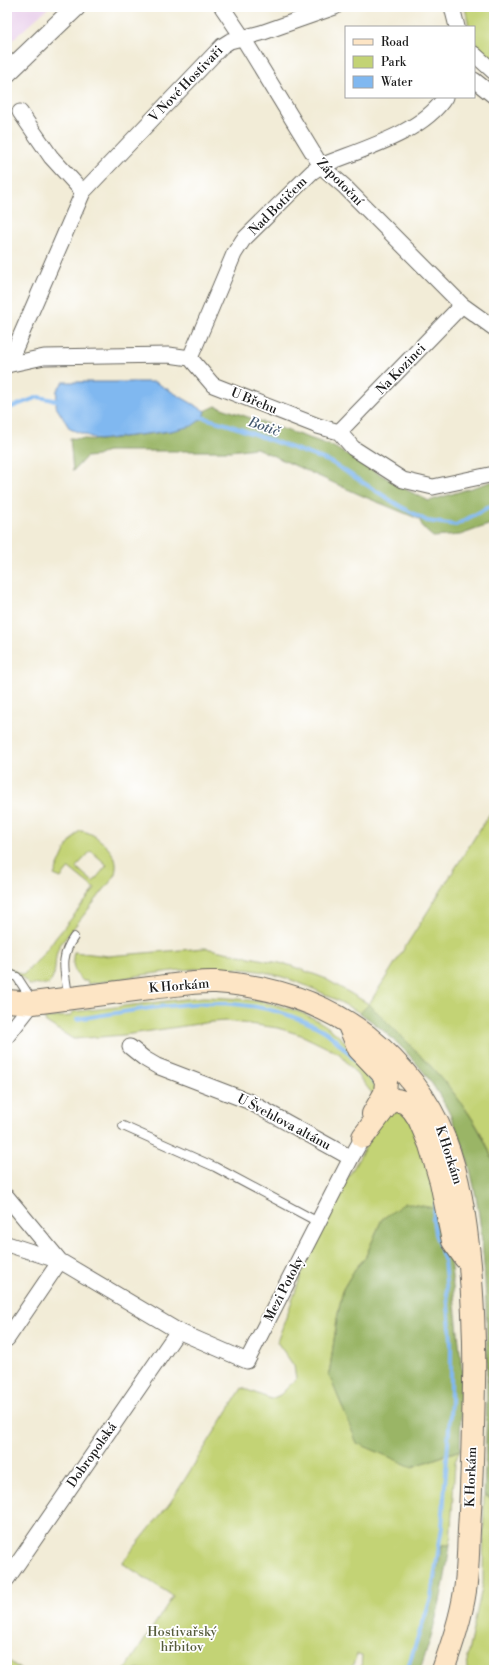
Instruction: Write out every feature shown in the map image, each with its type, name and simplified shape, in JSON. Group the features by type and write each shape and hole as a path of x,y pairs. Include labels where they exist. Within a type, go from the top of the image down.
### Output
{"main road":[{"name":"K Horkám","path":"7,1001 33,1003 212,982 245,985 296,997 318,1006 348,1023 375,1043 403,1070 416,1087 439,1123 452,1159 462,1197 470,1266 474,1349 471,1495 465,1591 458,1623 443,1670"},
{"path":"348,1023 359,1049 382,1073 386,1081 385,1092 371,1117 366,1133"},
{"path":"366,1133 388,1104 392,1101 402,1101 413,1110 425,1133 435,1160 445,1196 453,1241 470,1266"},
{"path":"460,1670 460,1660 468,1627 465,1591"}],"street":[{"path":"7,73 76,7"},
{"name":"Zápotoční","path":"222,7 243,38 321,166 344,186 462,306 494,328"},
{"name":"V Nové Hostivaři","path":"7,365 83,192 217,51 230,41 261,33 335,7"},
{"path":"452,7 456,26"},
{"path":"475,55 494,72"},
{"path":"475,81 494,96"},
{"name":"Nad Botičem","path":"190,358 234,254 243,240 300,183 321,166 408,129 433,112 443,98"},
{"path":"20,112 51,157 83,192"},
{"name":"Na Kozinci","path":"339,432 462,306"},
{"path":"7,365 44,357 169,355 190,358"},
{"name":"U Břehu","path":"190,358 213,385 318,426 339,432"},
{"path":"339,432 353,448 403,480 434,487 494,474"},
{"path":"7,1036 33,1003"},
{"name":"U Švehlova altánu","path":"130,1047 157,1066 248,1101 350,1158"},
{"path":"318,1222 350,1158 366,1133"},
{"name":"Mezi Potoky","path":"7,1197 60,1261"},
{"name":"Mezi Potoky","path":"7,1244 60,1261 178,1331 246,1361 318,1222"},
{"path":"7,1339 60,1261"},
{"name":"Dobropolská","path":"7,1579 178,1331"}],"lane":[{"path":"68,998 64,956 66,949 74,937"},
{"path":"7,973 17,977 33,1003"},
{"path":"123,1126 215,1167 318,1222"}],"shaded area":[{"path":"7,7 49,7 10,42 7,38"}],"green space":[{"path":"465,7 494,7 494,65 478,49 475,39 475,26 469,26"},
{"path":"216,406 332,446 407,490 429,501 494,481 494,523 460,535 433,537 424,529 419,519 365,497 256,448 230,451 107,451 97,456 86,457 73,471 70,438 99,440 171,431 203,418 205,411"},
{"path":"494,807 494,1166 487,1144 460,1101 423,1059 369,1005 360,1013 307,986 280,976 251,970 230,968 189,969 88,984 87,981 83,981 80,978 75,971 73,960 74,952 108,956 205,948 289,965 324,978 369,1004"},
{"path":"79,831 84,831 95,836 113,854 116,864 115,875 60,945 56,955 54,975 49,984 29,985 23,978 7,970 7,967 23,975 38,960 95,889 69,868 61,878 54,875 66,848","holes":["91,851 107,865 93,882 76,867"]},
{"path":"203,997 250,1000 282,1006 311,1017 325,1025 339,1036 377,1073 376,1098 340,1054 301,1035 278,1028 227,1021 124,1035 73,1039 46,1022 44,1018 72,1016 72,1012"},
{"path":"369,1004 424,1059 457,1097 472,1118 484,1140 494,1164 494,1500 484,1495 487,1398 486,1302 479,1216 472,1177 461,1140 445,1105 424,1072 396,1042 360,1013"},
{"name":"Hostivařský hřbitov","path":"405,1107 445,1210 382,1219 365,1258 355,1269 343,1289 329,1375 412,1467 460,1450 455,1462 450,1545 442,1545 432,1598 409,1668 406,1670 361,1670 362,1655 357,1654 351,1670 125,1670 173,1596 122,1563 170,1503 242,1388 271,1399 280,1395 296,1379 294,1366 277,1342 315,1238 329,1210 387,1110"},
{"path":"405,1203 445,1210 462,1371 460,1450 412,1467 357,1443 329,1375 343,1289 355,1269 365,1258 382,1219"},
{"path":"484,1495 494,1500 494,1670 468,1670 467,1657 483,1583"},
{"path":"442,1545 450,1545 435,1624 420,1670 406,1670 409,1668 432,1598"},
{"path":"7,1659 21,1670 7,1669"}],"water":[{"path":"63,382 155,382 205,411 203,418 192,426 171,431 99,440 70,429 56,407 57,390"}],"waterway":[{"name":"Botič","path":"7,409 38,397 59,401"},
{"name":"Botič","path":"198,416 229,425 331,462 398,505 427,521 456,525 494,504"},
{"path":"77,1019 184,1004 211,1003 265,1009 300,1019 326,1032 333,1037 375,1083"},
{"path":"407,1670 431,1598 442,1527 451,1401 451,1340 444,1259 435,1234 433,1219 436,1202"}]}
